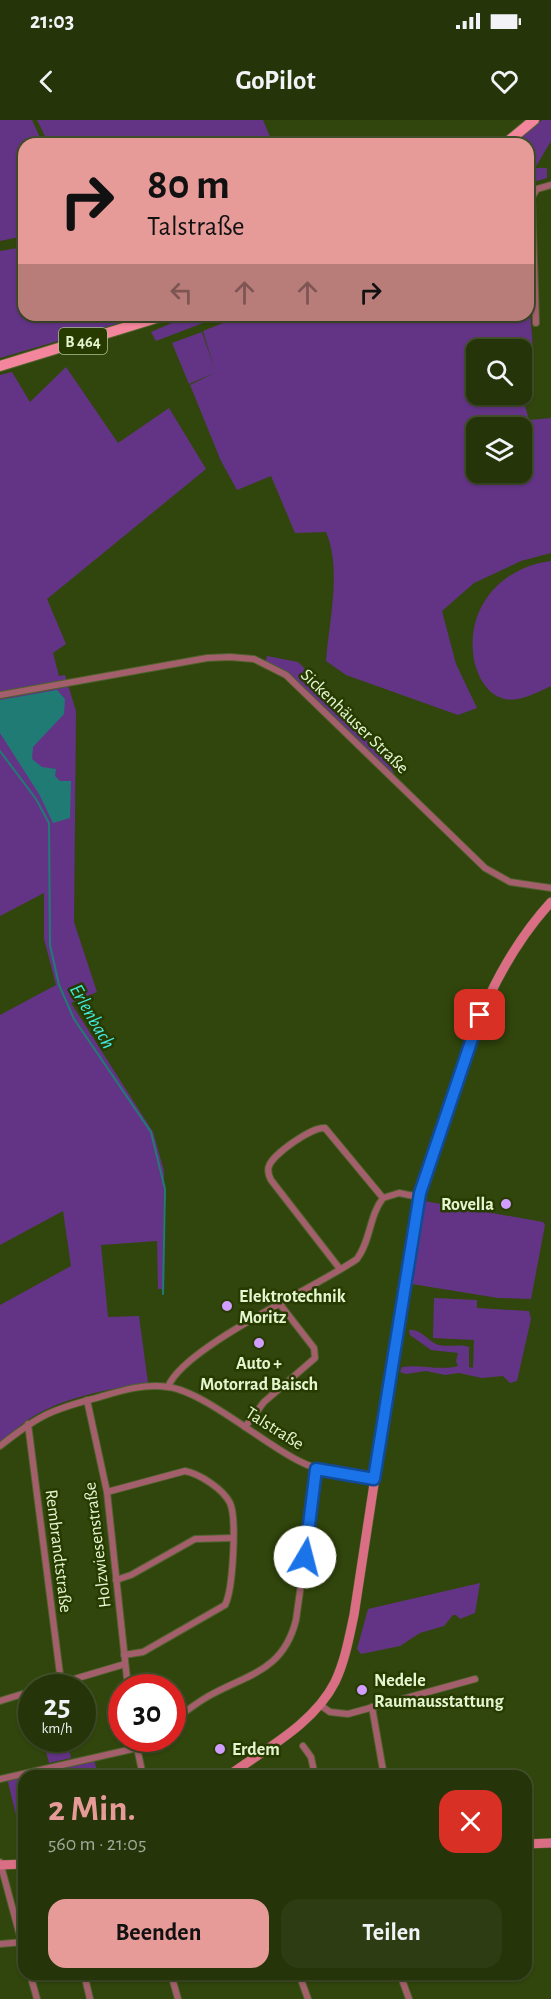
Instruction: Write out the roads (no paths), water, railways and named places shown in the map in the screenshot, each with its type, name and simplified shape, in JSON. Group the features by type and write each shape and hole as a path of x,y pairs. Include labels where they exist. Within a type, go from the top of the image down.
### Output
{"main road":[{"path":"512,138 534,120"},
{"name":"B 464","path":"0,366 146,321"}],"street":[{"path":"534,194 537,189 551,185"},
{"path":"534,260 536,323"},
{"name":"Sickenhäuser Straße","path":"0,695 207,658 237,657 265,663 286,675 304,690 485,868 510,882 551,888"},
{"path":"236,1770 288,1734 320,1704 336,1680 346,1649 419,1197 450,1098 486,1002 513,951 551,902"},
{"path":"340,1269 272,1180 268,1173 270,1163 311,1130 325,1128 383,1198"},
{"path":"383,1198 399,1193 419,1197"},
{"path":"168,1387 181,1368 227,1335 340,1269 361,1253 383,1198"},
{"path":"245,1427 264,1402 315,1359 314,1348 279,1303"},
{"name":"Talstraße","path":"0,1446 28,1424 58,1408 135,1388 168,1387 198,1399 290,1456 316,1469 374,1479"},
{"name":"Holzwiesenstraße","path":"87,1400 107,1492 126,1674"},
{"name":"Rembrandtstraße","path":"28,1424 60,1674"},
{"path":"186,1711 208,1696 256,1675 276,1659 287,1644 296,1620 316,1469"},
{"path":"107,1492 175,1472 190,1472 220,1492 230,1502 233,1517 230,1593 225,1605 143,1652 124,1655"},
{"path":"116,1580 131,1575 195,1539 232,1538"},
{"path":"89,1674 125,1664"},
{"path":"320,1704 330,1712 341,1715 475,1679"},
{"path":"0,1701 18,1695"},
{"path":"372,1707 383,1770"},
{"path":"303,1746 311,1757 314,1770"},
{"path":"34,1770 108,1750"},
{"path":"138,1752 142,1770"},
{"path":"243,1765 244,1770"},
{"path":"0,1779 18,1774"},
{"path":"532,1844 551,1843"},
{"path":"18,1864 0,1864 18,1925"},
{"path":"0,1944 18,1942"},
{"path":"32,1980 37,1999"},
{"path":"85,1980 90,1999"},
{"path":"173,1980 178,1999"},
{"path":"301,1980 308,1999"},
{"path":"402,1980 409,1999"}],"water":[{"path":"57,690 65,699 64,714 33,747 32,759 42,767 56,769 55,776 60,781 71,781 70,818 53,823 39,794 0,733 0,700"}],"waterway":[{"name":"Erlenbach","path":"0,751 36,799 49,823 50,945 59,985 74,1019 151,1132 165,1189 163,1294"}],"place":[{"name":"Rovella","path":"506,1204"},
{"name":"Elektrotechnik Moritz","path":"227,1306"},
{"name":"Auto + Motorrad Baisch","path":"259,1343"},
{"name":"Nedele Raumausstattung","path":"362,1690"},
{"name":"Erdem","path":"220,1749"}]}
